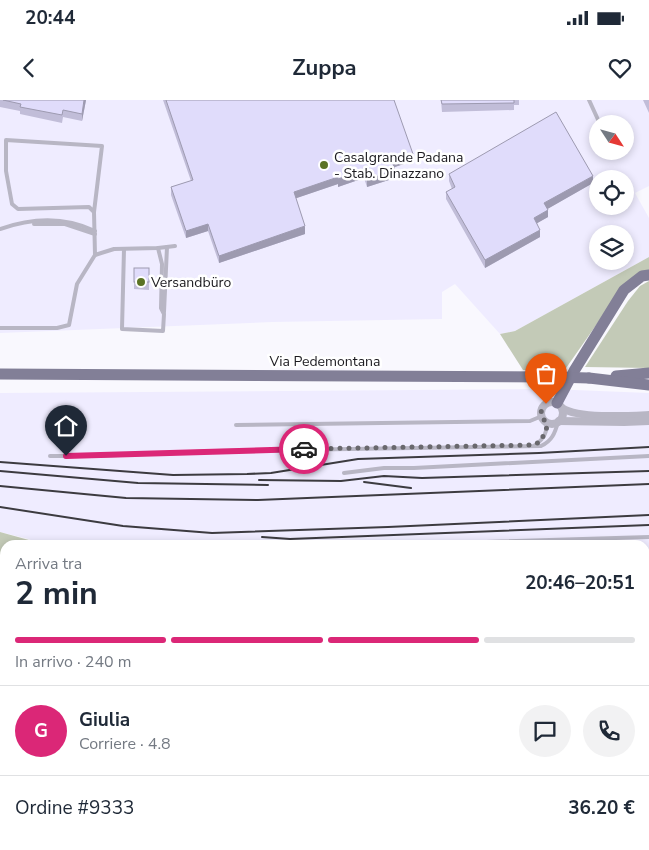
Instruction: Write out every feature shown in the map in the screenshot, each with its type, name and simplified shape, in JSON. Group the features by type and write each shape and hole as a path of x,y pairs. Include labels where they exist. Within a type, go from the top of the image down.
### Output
{"main road":[{"path":"559,406 574,371 624,290 642,276 649,275"},
{"path":"605,377 649,373"},
{"name":"Via Pedemontana","path":"0,374 649,377"},
{"path":"589,378 649,385"}],"street":[{"path":"649,415 588,415 567,412 550,402 542,409 544,419 552,424 559,421 649,421"},
{"path":"559,406 562,416 559,421"}],"lane":[{"path":"589,100 596,115"},
{"path":"0,328 57,328 69,325 76,284 95,255 94,212 102,146 6,140 6,170 12,204 18,209 89,208 94,212"},
{"path":"0,229 24,224 65,224 95,233"},
{"path":"95,255 114,249 175,246"},
{"path":"124,249 122,329 163,331 167,247"},
{"path":"158,248 162,264 161,308 164,314"},
{"path":"236,425 530,421 544,419 547,427 544,437 534,445"},
{"path":"50,456 97,456 215,450 541,446 548,443 554,435 559,421"},
{"path":"344,474 384,468 649,456"},
{"path":"552,540 649,537"}],"shaded area":[{"path":"0,100 649,100 649,186 635,193 649,218 649,257 634,265 634,225 589,225 589,270 625,270 515,331 500,334 455,284 442,292 442,319 272,322 0,333"},
{"path":"549,389 649,393 649,540 31,540 0,532 0,393"}],"green space":[{"path":"649,257 649,271 608,308 564,371 523,370 500,334 515,331 625,270 634,270 634,265"},
{"path":"649,281 649,368 585,367 628,301 640,286"},
{"path":"0,532 29,540 0,540"}],"building":[{"path":"3,100 84,100 82,114 63,110 62,115 20,107 21,104"},
{"name":"Casalgrande Padana - Stab. Dinazzano","path":"166,100 394,100 413,154 392,161 395,170 367,180 364,170 294,192 305,226 219,256 208,224 186,231 171,187 193,180"},
{"path":"441,100 514,100 514,103 442,104"},
{"path":"556,112 590,170 589,178 544,203 548,210 534,218 540,230 485,260 446,192 455,187 449,174"},
{"path":"134,268 149,268 149,282 134,282"}],"railway":[{"path":"0,462 173,475 247,474 271,473 358,459 649,447"},
{"path":"0,471 138,483 268,485"},
{"path":"259,480 341,481 384,476 422,478 649,471"},
{"path":"364,482 411,488"},
{"path":"0,486 126,498 258,500 649,484"},
{"path":"0,507 123,526 212,533 649,515"},
{"path":"262,537 290,539 649,525"}],"way so far":[{"path":"304,449 534,445 544,437 547,427 541,412 546,404"}],"place":[{"name":"Casalgrande Padana - Stab. Dinazzano","path":"324,165"},
{"name":"Versandbüro","path":"141,282"}],"route":[{"path":"66,456 215,450 304,449"}]}
